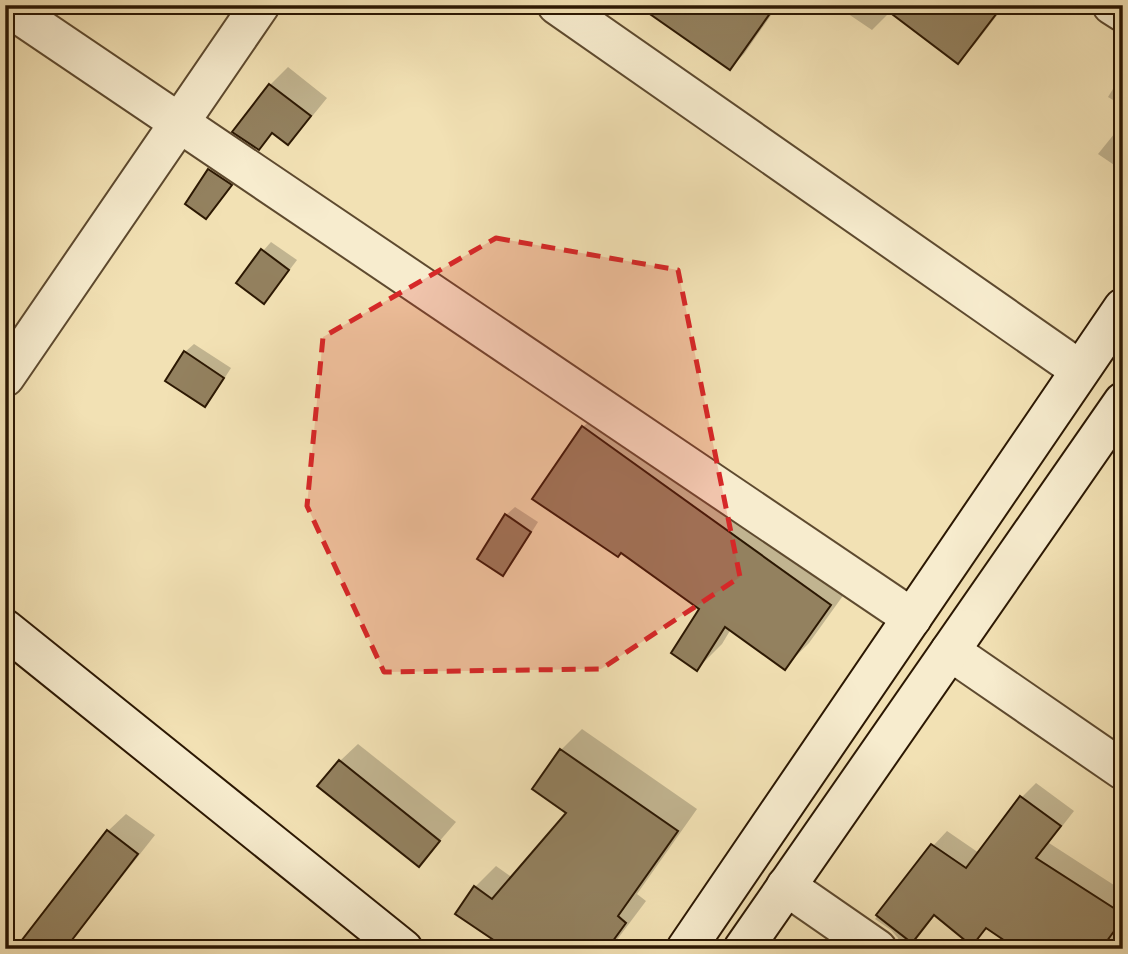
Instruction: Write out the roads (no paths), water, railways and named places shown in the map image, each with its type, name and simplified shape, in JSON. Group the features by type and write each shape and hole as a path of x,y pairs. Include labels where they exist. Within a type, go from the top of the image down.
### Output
{"street":[{"path":"5,5 912,618"},
{"path":"5,377 260,5"},
{"path":"557,5 1080,370"},
{"path":"1112,5 1123,12"},
{"path":"686,949 1123,308"},
{"path":"743,949 1123,402"},
{"path":"5,629 403,949"},
{"path":"950,651 1123,770"},
{"path":"786,886 877,949"}]}
